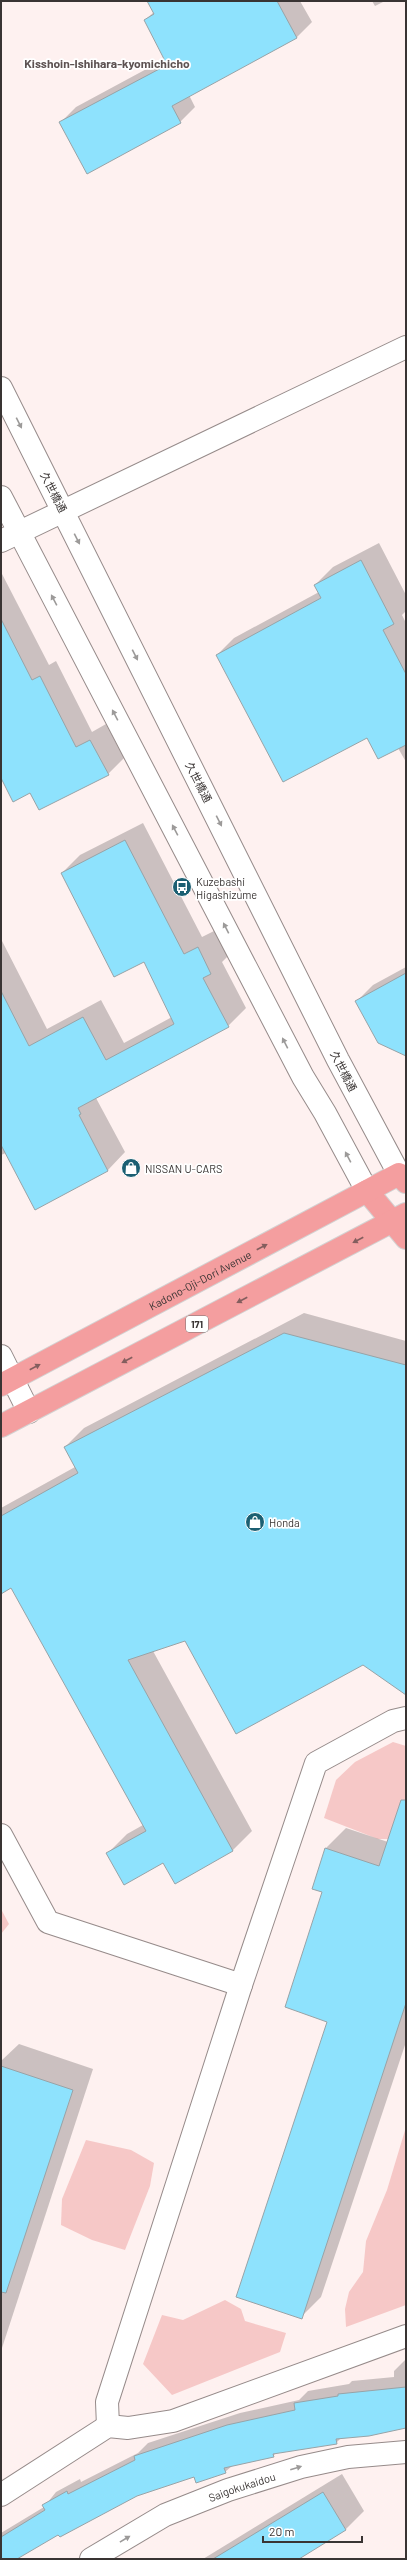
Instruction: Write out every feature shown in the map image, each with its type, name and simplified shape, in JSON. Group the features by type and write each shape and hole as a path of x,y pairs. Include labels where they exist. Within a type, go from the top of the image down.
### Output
{"highway":[{"name":"Kadono-Oji-Dori Avenue","path":"7,1382 367,1191 404,1176"},
{"path":"367,1191 399,1218 406,1238"},
{"name":"171","path":"1,1426 399,1218"}],"street":[{"path":"10,537 406,347"},
{"name":"久世橋通","path":"1,388 338,1060 404,1176"},
{"path":"1,497 10,537 302,1077 325,1113 367,1191"},
{"path":"1,1356 7,1382 29,1412"},
{"path":"108,2426 107,2402 242,1985 316,1763 393,1721 406,1718"},
{"path":"1,1835 48,1922 242,1985"},
{"path":"1,2495 108,2426 128,2428 173,2421 406,2336"},
{"name":"Saigokukaidou","path":"91,2559 165,2515 228,2490 301,2467 348,2457 406,2452"}],"shaded area":[{"path":"393,1742 406,1746 406,1839 378,1839 324,1818 336,1780 355,1762"},
{"path":"1,1909 9,1924 1,1934"},
{"path":"406,2127 406,2305 346,2327 345,2309 349,2292 363,2272 366,2241 387,2190"},
{"path":"86,2140 131,2150 154,2163 150,2186 125,2250 92,2240 61,2225 62,2199"},
{"path":"225,2300 241,2309 245,2321 286,2333 280,2352 172,2395 143,2364 162,2315 183,2320"}],"building":[{"path":"147,1 277,1 297,38 172,106 181,123 87,174 59,122 165,66 162,60 164,59 144,20 154,14"},
{"path":"361,560 394,624 383,630 406,674 406,745 378,759 367,738 283,782 216,655 321,598 314,585"},
{"path":"1,619 32,680 40,676 76,747 90,740 109,775 39,810 30,793 13,802 1,778"},
{"path":"125,840 184,954 198,947 211,974 203,978 229,1027 78,1108 81,1114 79,1115 108,1171 35,1210 1,1145 1,991 29,1046 83,1017 106,1060 174,1024 144,962 114,977 61,873"},
{"path":"406,973 406,1056 378,1043 355,1001"},
{"name":"Honda","path":"284,1333 406,1365 406,1695 363,1665 236,1734 185,1641 128,1660 233,1851 175,1884 163,1863 124,1885 106,1853 146,1831 11,1588 1,1594 1,1516 78,1473 64,1447"},
{"path":"401,1800 406,1800 406,2003 302,2319 236,2297 327,2022 285,2007 322,1892 312,1889 325,1848 379,1866"},
{"path":"1,2066 73,2090 6,2293 1,2292"},
{"path":"406,2387 406,2428 369,2436 336,2439 337,2444 273,2454 274,2457 224,2468 226,2473 196,2483 194,2477 137,2496 60,2537 58,2535 17,2559 1,2559 1,2537 45,2510 42,2505 67,2491 68,2494 135,2460 134,2456 227,2425 295,2410 294,2403 338,2396 338,2394"},
{"path":"323,2492 346,2530 299,2559 213,2559"}],"place":[{"name":"Kuzebashi Higashizume","path":"182,887"},
{"name":"NISSAN U-CARS","path":"131,1168"},
{"name":"Honda","path":"255,1522"}],"district":[{"name":"Kisshoin-Ishihara-kyomichicho","path":"107,63"}]}
